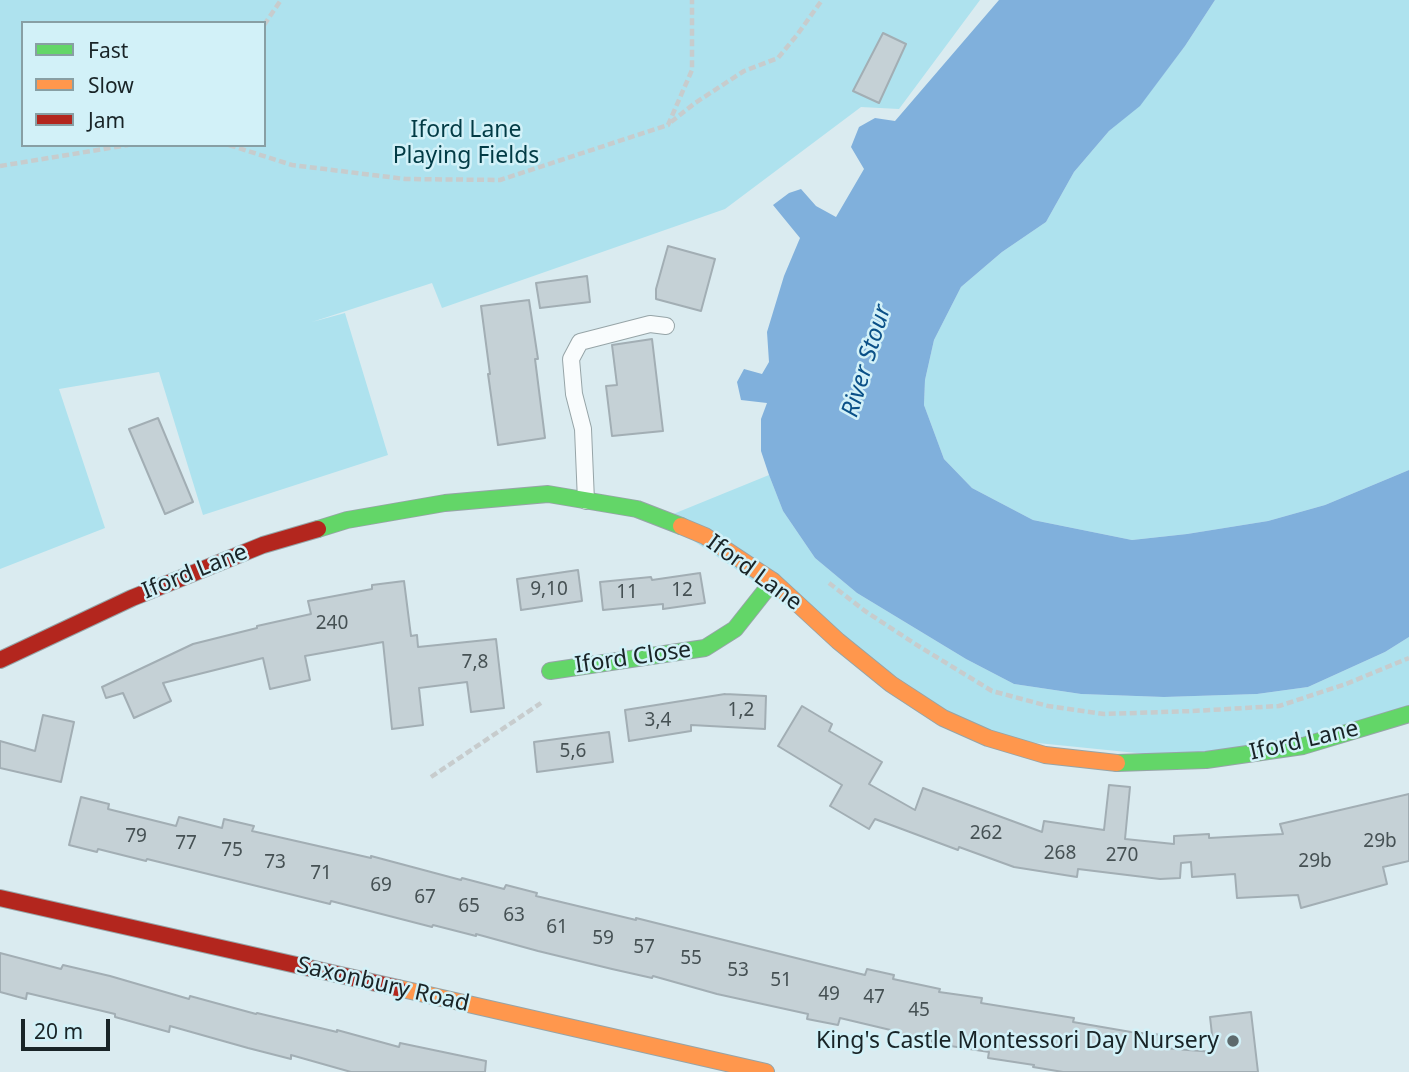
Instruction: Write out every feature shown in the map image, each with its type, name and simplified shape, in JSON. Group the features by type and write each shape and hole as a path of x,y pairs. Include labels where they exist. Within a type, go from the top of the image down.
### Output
{"street":[{"name":"Iford Lane","path":"0,660 132,598 263,545 347,520 445,503 548,494 637,509 705,536 773,581 891,684 933,712 988,738 1045,755 1114,763 1206,760 1303,746 1409,714"},
{"name":"Iford Close","path":"550,671 705,648 735,629 773,581"},
{"name":"Saxonbury Road","path":"0,898 766,1072"}],"lane":[{"path":"586,501 583,429 574,394 571,359 580,342 650,324 666,326"}],"path":[{"path":"266,22 281,0"},
{"path":"668,125 692,69 692,0"},
{"path":"235,147 292,165 405,179 500,180 668,125 695,103 744,71 778,58 822,0"},
{"path":"0,166 116,147"},
{"path":"825,580 865,611 992,691 1048,706 1104,714 1193,712 1279,705 1346,684 1409,658"},
{"path":"431,777 543,701 550,671"}],"green space":[{"name":"Iford Lane Playing Fields","path":"0,0 980,0 899,109 861,107 725,209 442,308 432,283 312,322 345,313 388,455 203,515 159,372 59,389 105,528 0,569"},
{"path":"1215,0 1409,0 1409,470 1325,505 1268,521 1187,534 1132,540 1033,520 972,488 944,459 924,405 925,380 934,340 961,287 1002,252 1046,222 1074,172 1109,131 1140,105 1185,46"},
{"path":"769,475 783,511 815,558 857,593 966,659 1014,684 1081,694 1164,697 1257,694 1308,687 1385,652 1409,637 1409,714 1206,760 988,738 661,519"}],"water":[{"name":"River Stour","path":"999,0 1215,0 1140,106 1109,131 1074,172 1046,222 1002,252 961,287 934,340 925,380 924,405 944,459 972,488 1033,520 1132,540 1268,521 1325,505 1409,470 1409,637 1385,652 1308,687 1257,694 1164,697 1081,694 1014,684 966,659 857,593 815,558 783,511 761,451 761,419 767,403 741,400 737,382 744,369 762,374 769,362 767,332 784,276 800,238 773,205 789,193 801,189 816,206 836,217 864,169 851,147 859,127 875,118 895,121"}],"building":[{"path":"883,33 906,44 879,103 853,91"},
{"path":"668,246 715,259 701,311 656,299 656,289"},
{"path":"587,276 590,302 540,308 536,283"},
{"path":"529,300 538,359 535,359 545,438 498,445 481,306"},
{"path":"652,339 663,431 612,436 606,386 617,385 612,345"},
{"path":"158,418 193,502 165,514 129,429"},
{"path":"578,570 582,601 521,610 517,579"},
{"path":"700,573 705,603 663,609 663,604 603,610 600,582 651,577 652,580"},
{"path":"404,581 411,636 417,635 418,647 496,639 504,708 471,712 467,682 419,688 423,725 392,729 383,642 305,656 310,680 270,689 263,658 163,683 171,701 134,718 123,693 106,698 102,687 193,644 311,614 308,601 372,589 372,585"},
{"path":"725,694 766,696 765,729 691,725 691,731 629,741 625,710"},
{"path":"802,706 832,724 829,731 882,762 869,784 915,810 923,788 1042,832 1044,821 1104,830 1109,785 1130,787 1125,839 1174,844 1174,836 1209,834 1209,838 1283,834 1280,824 1409,794 1409,861 1383,867 1387,884 1301,908 1298,895 1237,898 1235,874 1192,877 1191,862 1181,863 1180,878 1160,879 1078,869 1077,877 1014,867 959,847 958,850 875,819 869,829 830,806 842,785 778,746"},
{"path":"43,715 74,722 61,782 0,768 0,741 35,751"},
{"path":"609,732 613,762 537,772 534,742"},
{"path":"81,797 109,804 108,809 176,826 179,817 222,828 224,819 254,826 252,831 371,856 461,880 462,878 504,889 506,885 537,893 536,896 865,975 867,969 894,975 893,979 940,989 939,992 982,998 981,1003 1074,1018 1073,1022 1163,1035 1162,1048 1214,1052 1210,1017 1251,1012 1258,1072 1063,1072 988,1058 989,1052 944,1045 840,1018 838,1025 807,1019 808,1014 717,994 653,976 652,978 612,969 476,934 433,925 432,927 331,901 330,904 147,859 146,861 69,845"},
{"path":"0,953 61,969 63,965 110,976 189,999 190,996 399,1047 400,1043 486,1061 485,1072 351,1072 291,1055 291,1059 170,1026 169,1032 115,1017 115,1014 27,993 26,999 0,992"}],"traffic: fast":[{"path":"318,529 347,520 445,503 548,494 637,509 681,526"},
{"path":"550,671 705,648 735,629 773,581"},
{"path":"1117,763 1206,760 1303,746 1409,714"}],"traffic: slow":[{"path":"681,526 705,536 773,581 838,641 891,684 943,718 988,738 1045,755 1117,763"},
{"path":"398,988 766,1072"}],"traffic: jam":[{"path":"0,660 132,598 263,545 318,529"},
{"path":"0,898 398,988"}],"place":[{"name":"King's Castle Montessori Day Nursery","path":"1233,1041"}]}
